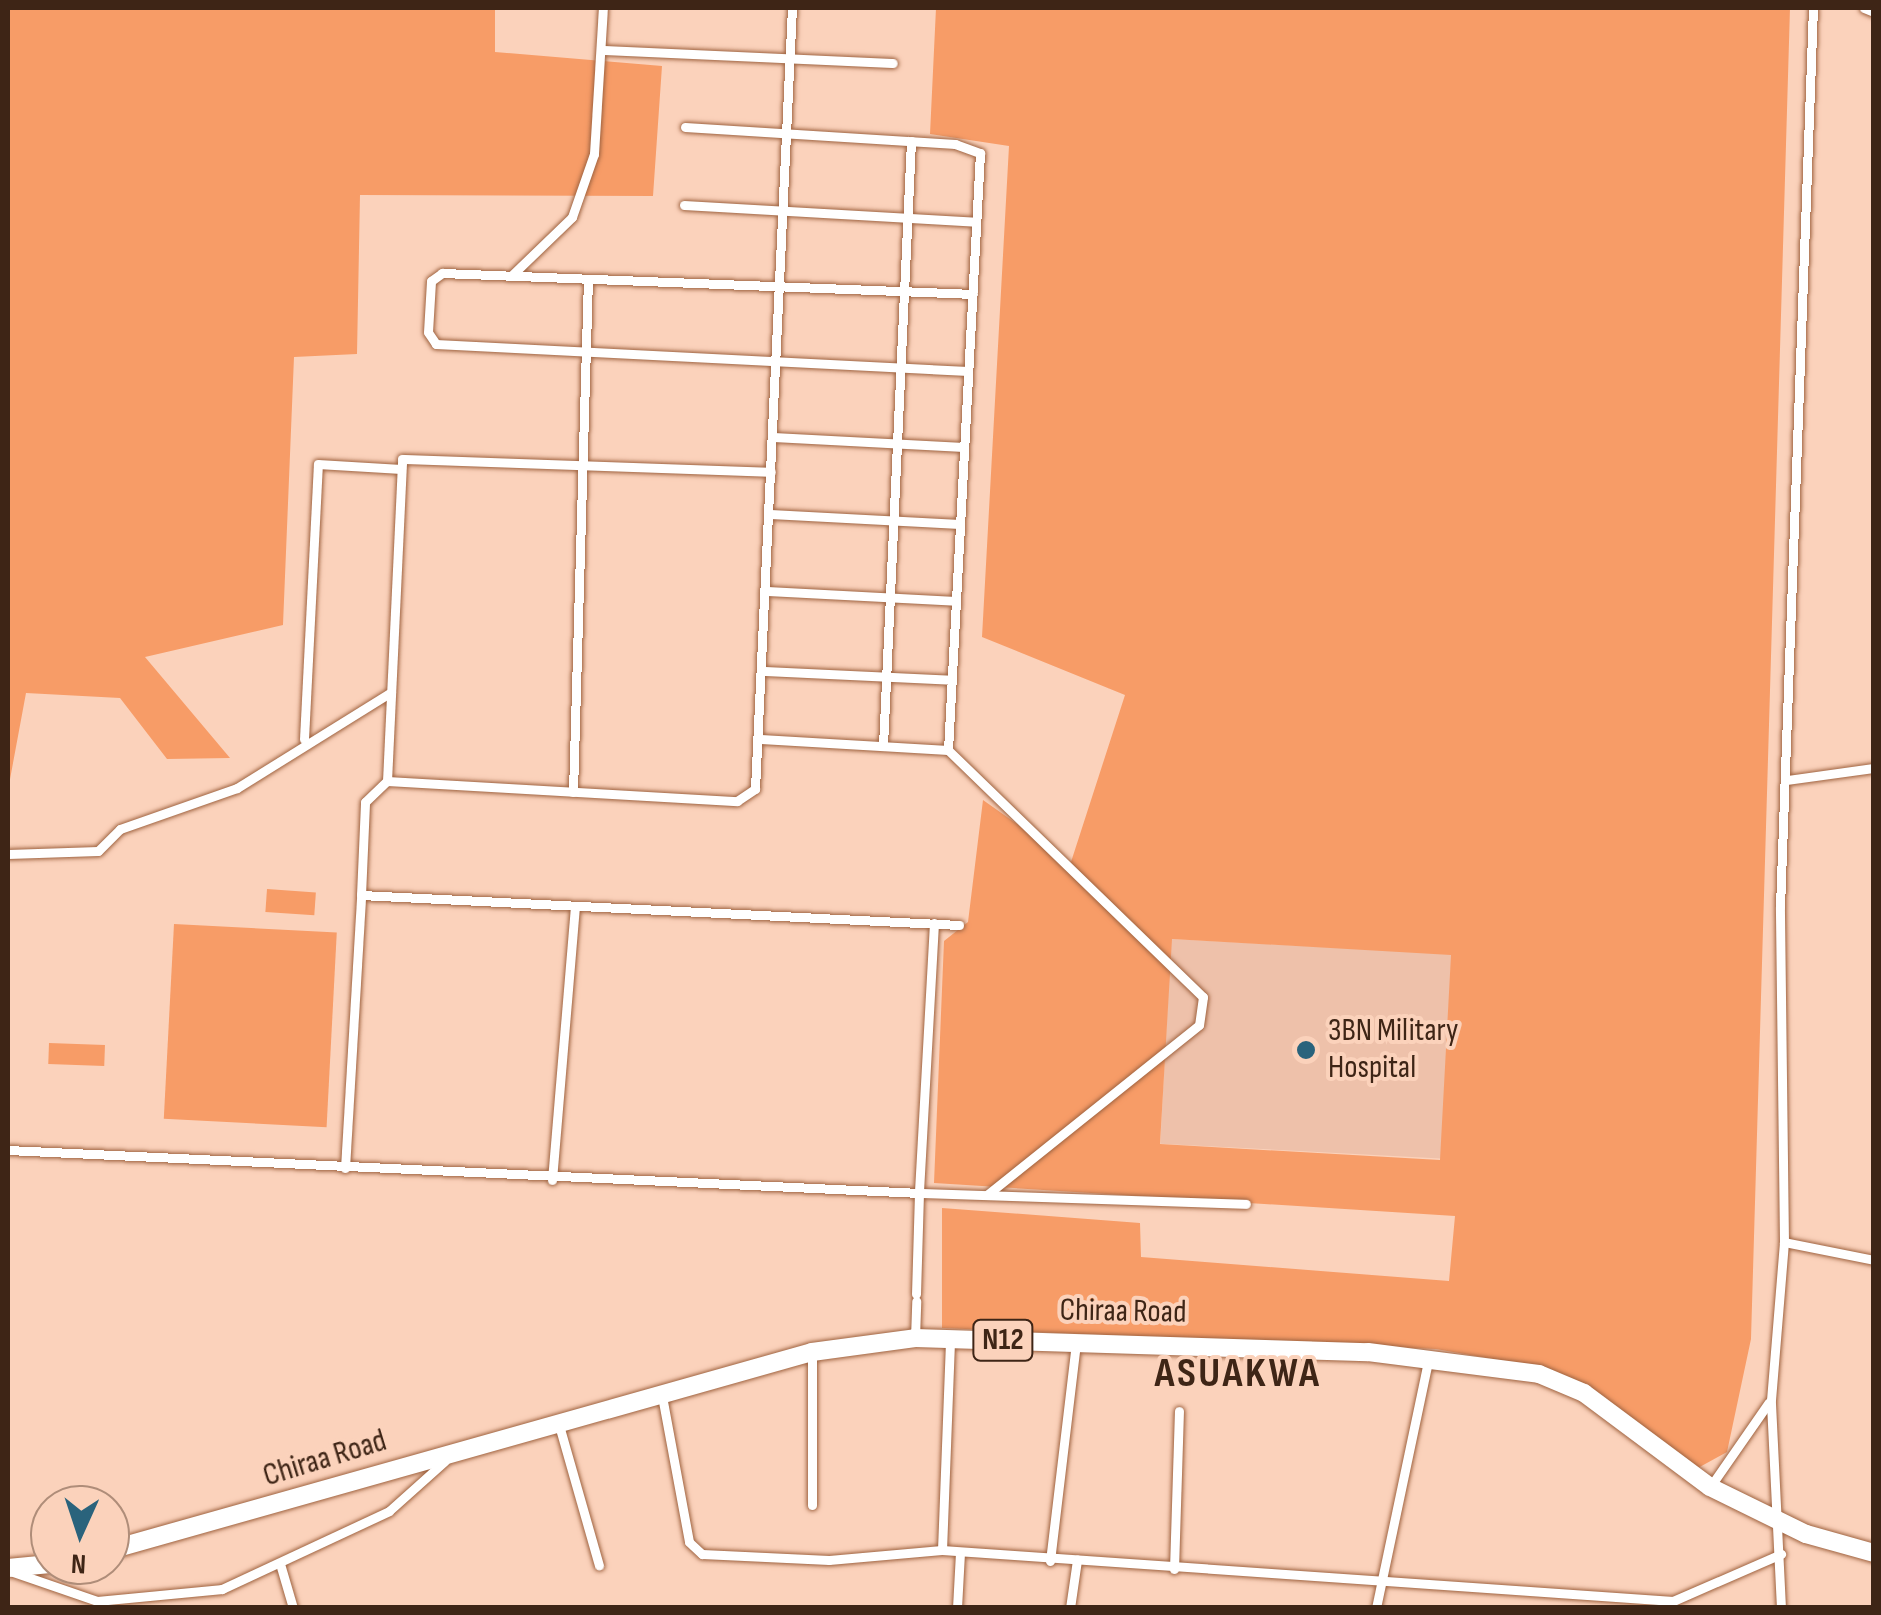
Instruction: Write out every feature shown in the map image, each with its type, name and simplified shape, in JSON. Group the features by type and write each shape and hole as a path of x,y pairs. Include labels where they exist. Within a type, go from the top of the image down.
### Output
{"highway":[{"name":"Chiraa Road","path":"130,1544 812,1352 915,1338 950,1338 1429,1358 1564,1382 1710,1488 1782,1523 1874,1553"}],"street":[{"path":"511,276 572,217 594,154 603,8"},
{"path":"387,781 737,801 756,790 792,8"},
{"path":"1781,1608 1782,1523 1770,1400 1784,1242 1787,780 1813,8"},
{"path":"1864,8 1874,12"},
{"path":"603,50 893,63"},
{"path":"685,127 912,141 980,153 948,750"},
{"path":"883,746 912,141"},
{"path":"684,205 976,222"},
{"path":"968,371 584,352 430,340 434,274 972,294"},
{"path":"573,792 588,278"},
{"path":"773,437 964,448"},
{"path":"344,1168 365,802 387,781 401,469 414,453 771,472"},
{"path":"304,739 318,464 401,469"},
{"path":"770,514 960,524"},
{"path":"766,591 956,601"},
{"path":"764,671 952,680"},
{"path":"8,854 98,851 120,829 237,788 304,739 391,692"},
{"path":"761,739 948,750 1203,996 1199,1024 987,1195"},
{"path":"1787,780 1874,768"},
{"path":"361,895 959,924"},
{"path":"552,1180 574,907"},
{"path":"915,1338 934,924"},
{"path":"8,1150 552,1180 1246,1204"},
{"path":"1784,1242 1874,1260"},
{"path":"942,1550 950,1338"},
{"path":"1050,1561 1076,1342"},
{"path":"812,1352 812,1505"},
{"path":"1376,1608 1429,1358"},
{"path":"662,1396 695,1550 829,1560 942,1550 1381,1587 1674,1601 1781,1554"},
{"path":"1710,1488 1770,1400"},
{"path":"1174,1569 1179,1410"},
{"path":"559,1425 599,1565"},
{"path":"8,1569 97,1604 222,1589 281,1567 389,1511 451,1456"},
{"path":"957,1608 960,1553"},
{"path":"1070,1608 1077,1560"},
{"path":"281,1567 293,1608"}],"shaded area":[{"path":"8,8 495,8 495,52 662,66 653,196 360,195 357,354 294,357 283,625 145,657 230,758 167,759 120,698 26,693 8,790"},
{"path":"936,8 1790,8 1751,1339 1727,1452 1696,1469 1545,1368 1436,1349 942,1328 942,1208 1140,1223 1141,1257 1449,1281 1455,1216 934,1183 944,941 968,922 983,800 1071,862 1125,695 982,637 1009,146 930,134","holes":["1172,939 1451,955 1440,1160 1160,1144"]},
{"path":"267,889 316,892 314,915 265,912"},
{"path":"174,924 337,933 327,1127 164,1119"},
{"name":"3BN Military Hospital","path":"1171,939 1452,954 1441,1158 1160,1144"},
{"path":"49,1043 105,1045 104,1066 48,1064"}],"place":[{"name":"3BN Military Hospital","path":"1306,1050"}],"district":[{"name":"ASUAKWA","path":"1238,1374"}]}
